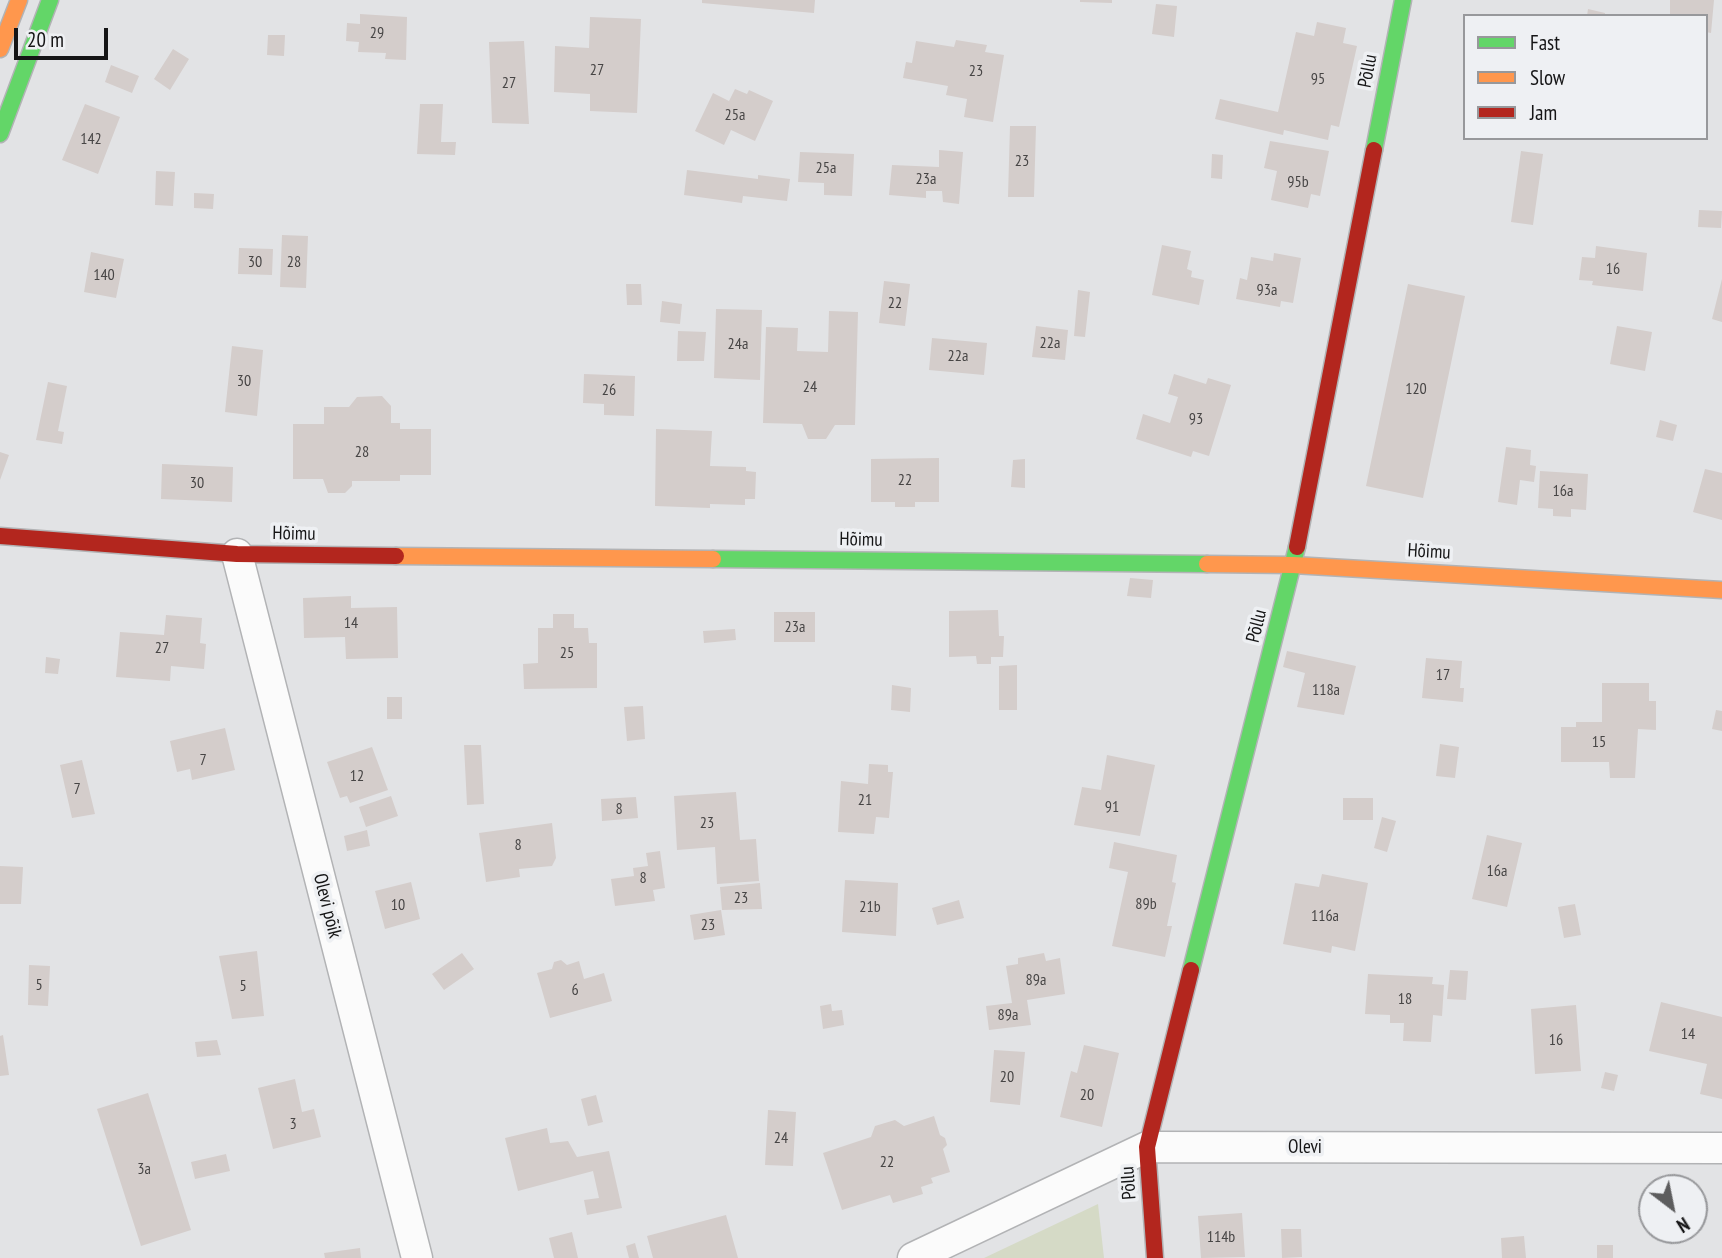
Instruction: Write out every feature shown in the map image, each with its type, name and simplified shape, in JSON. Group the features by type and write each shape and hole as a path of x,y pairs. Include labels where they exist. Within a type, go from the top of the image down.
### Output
{"main road":[{"path":"0,49 19,0"},
{"path":"0,134 50,0"},
{"name":"Põllu","path":"1155,1258 1147,1147 1293,565 1404,0"},
{"name":"Hõimu","path":"0,536 237,554 1293,565 1722,590"}],"street":[{"name":"Olevi põik","path":"237,554 417,1258"},
{"name":"Olevi","path":"913,1258 1147,1147 1722,1148"}],"green space":[{"path":"1098,1204 1104,1258 984,1258"}],"building":[{"path":"702,0 815,0 814,13 702,3"},
{"path":"1112,0 1112,3 1080,2"},
{"path":"1670,0 1714,0 1711,33 1708,32 1708,14 1670,14"},
{"path":"1156,4 1177,6 1174,37 1152,34"},
{"path":"1588,9 1605,13 1605,14 1587,14"},
{"path":"360,14 407,17 406,60 385,59 386,53 358,52 359,42 346,41 347,23 360,24"},
{"path":"590,17 641,19 637,113 590,111 590,94 554,92 555,46 589,48"},
{"path":"1317,22 1346,28 1343,43 1357,46 1339,127 1331,125 1328,140 1284,130 1283,135 1215,119 1220,99 1278,112 1296,32 1314,36"},
{"path":"268,35 285,35 284,56 267,55"},
{"path":"956,40 987,45 985,52 1004,55 993,122 964,117 967,99 946,95 948,86 903,78 906,62 912,63 916,41 954,47"},
{"path":"524,41 529,124 492,123 489,42"},
{"path":"173,49 189,59 170,90 154,79"},
{"path":"111,65 139,76 132,93 105,82"},
{"path":"735,89 747,94 749,90 773,101 755,141 731,130 724,145 695,131 713,93 729,101"},
{"path":"85,104 120,117 98,174 62,160"},
{"path":"420,104 443,104 441,142 456,142 455,155 417,154"},
{"path":"1010,126 1036,126 1034,197 1008,197"},
{"path":"1270,141 1329,151 1320,196 1311,194 1308,208 1271,200 1277,171 1264,168"},
{"path":"939,150 963,152 959,204 943,202 942,191 926,191 926,198 889,195 892,165 939,167"},
{"path":"1521,151 1543,154 1533,225 1511,222"},
{"path":"800,152 854,154 852,196 824,195 824,183 798,182"},
{"path":"1212,154 1223,155 1222,179 1211,178"},
{"path":"687,170 758,179 758,175 790,179 787,201 743,196 742,203 684,195"},
{"path":"156,171 175,172 173,206 155,205"},
{"path":"194,193 214,194 213,209 194,208"},
{"path":"1699,210 1722,211 1721,228 1698,227"},
{"path":"282,235 308,236 306,288 280,287"},
{"path":"1162,245 1191,251 1187,269 1192,271 1191,277 1204,280 1199,305 1152,295"},
{"path":"1596,246 1647,253 1643,291 1592,285 1593,281 1579,280 1582,257 1595,258"},
{"path":"239,248 273,249 272,275 238,274"},
{"path":"91,252 124,259 116,298 84,292"},
{"path":"1274,253 1301,258 1293,303 1281,301 1280,307 1236,299 1240,278 1247,280 1251,257 1273,261"},
{"path":"1722,279 1722,322 1712,319"},
{"path":"884,281 910,284 905,326 879,323"},
{"path":"626,284 641,284 642,305 627,305"},
{"path":"1408,284 1465,296 1423,498 1366,486"},
{"path":"1078,290 1090,292 1085,337 1074,336"},
{"path":"662,301 682,304 680,324 660,322"},
{"path":"716,309 762,310 760,380 714,378"},
{"path":"829,311 858,312 855,425 835,425 826,439 808,439 802,424 763,423 766,327 798,328 797,351 828,352"},
{"path":"1036,326 1068,330 1065,360 1032,357"},
{"path":"1617,326 1652,332 1645,371 1610,364"},
{"path":"678,331 706,332 704,361 677,361"},
{"path":"932,338 987,343 984,375 929,370"},
{"path":"232,346 263,350 257,416 225,412"},
{"path":"584,374 635,376 634,416 604,415 604,404 583,403"},
{"path":"1174,374 1206,384 1208,378 1231,385 1209,456 1193,451 1191,457 1136,439 1143,414 1170,423 1178,397 1168,394"},
{"path":"48,382 67,386 58,431 64,432 62,444 36,440"},
{"path":"382,396 391,406 391,423 400,423 400,429 431,429 431,475 400,475 400,481 352,481 352,486 345,493 328,493 323,479 293,479 293,424 324,424 324,407 349,407 357,397"},
{"path":"1660,420 1677,425 1673,441 1656,437"},
{"path":"656,429 712,431 710,466 746,467 746,471 756,472 755,499 745,499 745,505 710,504 710,508 655,506"},
{"path":"1506,447 1531,450 1530,465 1536,466 1534,482 1520,480 1517,505 1498,502"},
{"path":"0,452 9,455 0,480"},
{"path":"939,458 939,502 915,502 915,507 895,507 895,502 871,502 871,459"},
{"path":"1025,459 1025,488 1011,487 1013,460"},
{"path":"162,464 233,467 232,502 161,499"},
{"path":"1705,469 1722,473 1722,520 1693,512"},
{"path":"1540,471 1588,474 1586,510 1571,509 1571,517 1553,516 1553,509 1538,508"},
{"path":"1130,578 1153,580 1151,598 1127,596"},
{"path":"351,596 351,608 397,607 398,658 346,659 345,637 304,638 303,598"},
{"path":"998,610 999,636 1004,636 1003,657 991,657 991,664 977,664 976,656 949,657 949,611"},
{"path":"774,612 815,612 815,642 774,642"},
{"path":"553,614 574,614 574,628 588,628 589,643 597,643 597,688 524,689 523,664 538,663 538,628 553,628"},
{"path":"166,615 202,618 200,643 206,644 204,669 171,666 170,681 116,677 120,632 164,635"},
{"path":"735,629 736,640 704,643 703,631"},
{"path":"1287,651 1356,666 1344,715 1297,707 1305,673 1283,667"},
{"path":"46,657 60,659 58,674 45,673"},
{"path":"1426,658 1462,661 1460,688 1464,688 1463,702 1422,698"},
{"path":"1017,665 1017,710 999,710 999,666"},
{"path":"1602,683 1649,683 1649,701 1656,701 1656,730 1638,729 1635,778 1610,778 1609,762 1561,762 1561,727 1576,727 1576,722 1602,722"},
{"path":"892,685 911,688 910,712 891,710"},
{"path":"387,697 402,697 402,719 387,719"},
{"path":"643,706 645,739 627,741 624,707"},
{"path":"1716,710 1722,711 1722,731 1712,729"},
{"path":"225,728 235,770 192,780 190,769 177,772 170,741"},
{"path":"1440,744 1459,747 1455,778 1436,776"},
{"path":"464,745 481,745 484,804 467,805"},
{"path":"372,747 388,790 350,803 347,796 340,798 327,762"},
{"path":"1107,755 1155,765 1140,836 1074,825 1082,787 1101,790"},
{"path":"82,760 95,814 72,818 60,765"},
{"path":"869,764 888,765 888,772 893,772 889,818 876,817 874,834 838,832 841,781 868,784"},
{"path":"736,792 740,840 756,839 759,881 717,884 715,847 677,850 674,796"},
{"path":"391,796 398,816 366,827 359,807"},
{"path":"636,797 638,818 602,821 601,799"},
{"path":"1343,798 1373,798 1373,820 1343,820"},
{"path":"1382,817 1396,821 1387,852 1374,848"},
{"path":"552,823 556,858 552,866 519,869 520,877 486,882 479,833"},
{"path":"367,830 370,846 347,851 344,836"},
{"path":"1487,835 1522,843 1507,907 1472,899"},
{"path":"1114,842 1177,855 1172,882 1176,883 1167,926 1172,926 1165,957 1112,946 1128,872 1109,868"},
{"path":"660,851 665,888 653,890 655,901 615,906 611,879 634,876 633,868 648,866 646,853"},
{"path":"0,866 23,867 21,904 0,904"},
{"path":"1322,874 1368,883 1355,951 1332,946 1331,953 1283,944 1295,883 1319,887"},
{"path":"845,880 898,883 896,936 842,932"},
{"path":"411,882 420,919 385,929 375,891"},
{"path":"760,883 762,909 722,910 720,887"},
{"path":"959,900 964,918 937,925 932,908"},
{"path":"1575,904 1581,935 1564,938 1558,907"},
{"path":"721,910 725,935 694,940 690,915"},
{"path":"257,951 264,1016 232,1019 219,956"},
{"path":"462,953 474,969 444,990 432,974"},
{"path":"1044,953 1046,961 1060,958 1065,994 1027,1000 1031,1025 989,1030 986,1006 1012,1003 1006,966 1018,964 1018,958"},
{"path":"561,960 567,965 579,961 584,979 604,973 612,1001 550,1018 537,973 552,969 554,962"},
{"path":"29,965 50,966 48,1006 28,1005"},
{"path":"1450,970 1468,971 1466,1000 1447,999"},
{"path":"1368,974 1433,977 1432,984 1444,985 1442,1016 1433,1015 1431,1042 1403,1041 1404,1023 1390,1023 1390,1015 1365,1014"},
{"path":"1661,1002 1722,1017 1722,1099 1700,1094 1707,1064 1649,1051"},
{"path":"831,1004 832,1011 842,1010 844,1025 823,1029 820,1006"},
{"path":"1576,1005 1581,1071 1535,1074 1531,1009"},
{"path":"3,1035 9,1075 0,1076 0,1036"},
{"path":"217,1040 221,1055 197,1057 195,1042"},
{"path":"1084,1045 1119,1053 1102,1127 1060,1117 1071,1071 1077,1073"},
{"path":"994,1050 1025,1052 1020,1105 990,1102"},
{"path":"1605,1072 1618,1075 1614,1091 1601,1088"},
{"path":"295,1079 302,1112 314,1109 321,1137 273,1149 258,1088"},
{"path":"148,1093 191,1230 141,1246 97,1109"},
{"path":"596,1095 603,1122 588,1126 581,1099"},
{"path":"768,1110 796,1112 793,1166 765,1165"},
{"path":"934,1116 940,1135 945,1138 947,1145 943,1149 950,1172 931,1178 933,1183 921,1187 923,1194 893,1203 890,1195 842,1210 823,1153 871,1137 875,1126 895,1120 904,1126"},
{"path":"547,1128 550,1143 568,1141 577,1157 609,1151 622,1208 587,1215 584,1200 599,1198 593,1171 518,1191 505,1138"},
{"path":"226,1154 230,1171 195,1179 191,1162"},
{"path":"1242,1213 1245,1257 1201,1258 1198,1216"},
{"path":"726,1215 738,1258 653,1258 647,1236"},
{"path":"1281,1229 1301,1229 1302,1257 1282,1258"},
{"path":"572,1232 578,1258 554,1258 549,1238"},
{"path":"1524,1236 1526,1258 1502,1258 1501,1238"},
{"path":"635,1243 639,1258 629,1258 626,1246"},
{"path":"1597,1245 1613,1245 1613,1258 1597,1258"},
{"path":"360,1248 361,1258 325,1258 324,1253"}],"traffic: fast":[{"path":"0,134 50,0"},
{"path":"1374,150 1403,0"},
{"path":"1191,970 1297,547"},
{"path":"713,559 1207,564"}],"traffic: slow":[{"path":"0,49 19,0"},
{"path":"396,556 713,559"},
{"path":"1207,564 1293,565 1722,590"}],"traffic: jam":[{"path":"1297,547 1374,150"},
{"path":"0,536 237,554 396,556"},
{"path":"1155,1258 1147,1147 1191,970"}]}
